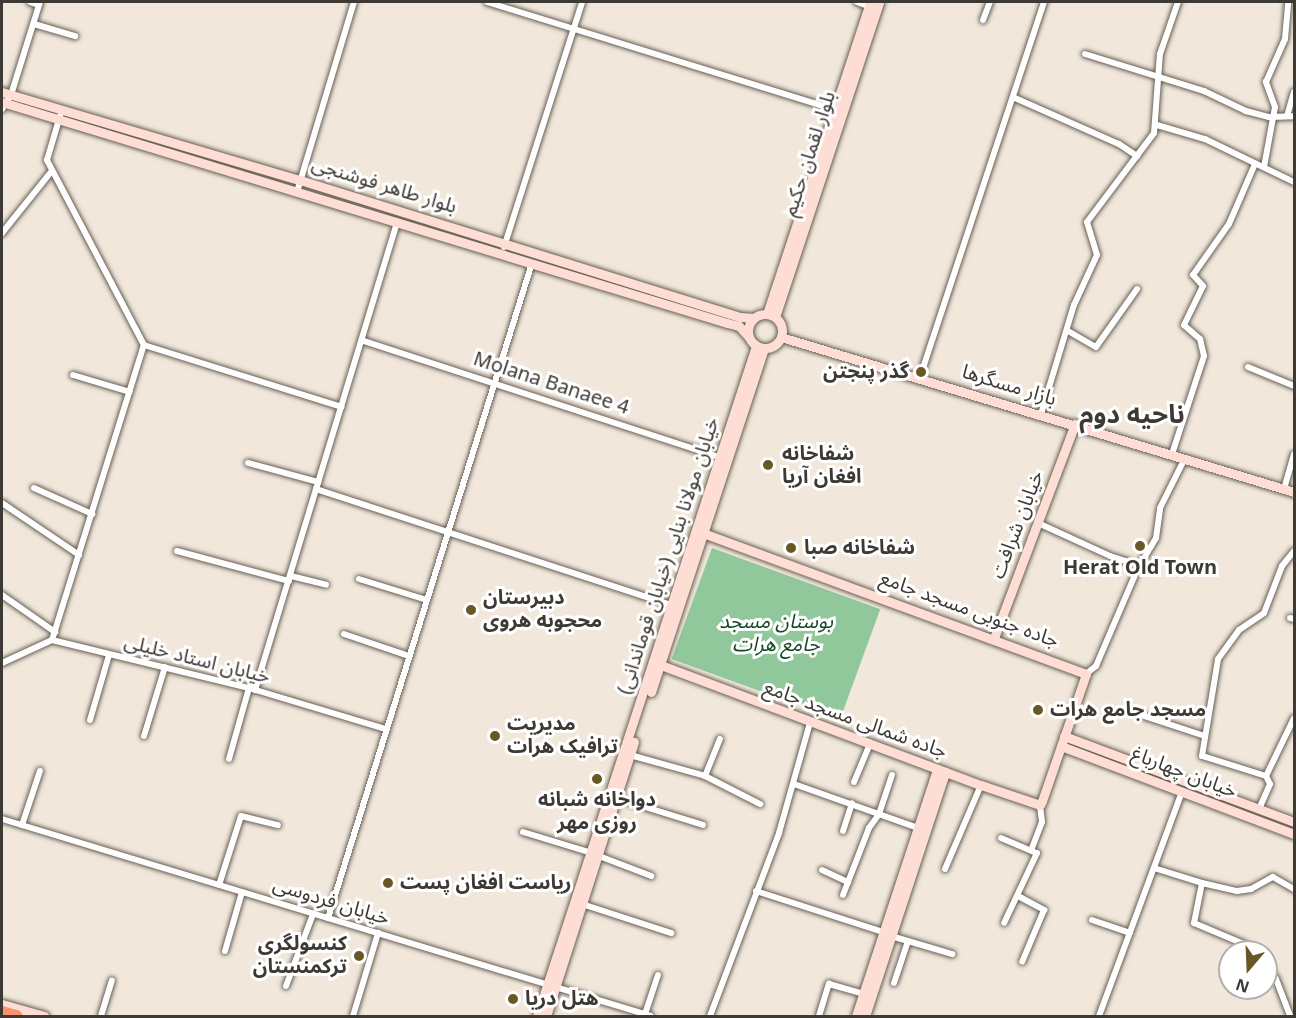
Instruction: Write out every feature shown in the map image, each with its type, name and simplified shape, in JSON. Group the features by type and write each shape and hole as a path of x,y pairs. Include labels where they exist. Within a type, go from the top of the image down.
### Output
{"highway":[{"path":"2,1012 16,1017"}],"street":[{"path":"4,100 40,3 30,2"},
{"path":"297,192 354,2"},
{"path":"488,2 839,110"},
{"path":"501,254 582,2"},
{"path":"857,2 869,4"},
{"name":"بلوار لقمان حکیم","path":"771,316 839,110 879,2"},
{"path":"983,20 990,2"},
{"path":"920,378 929,341 1015,98 1044,2"},
{"path":"1041,414 1074,305 1097,255 1087,222 1150,142 1157,125 1160,54 1178,2"},
{"path":"1264,167 1274,115 1274,97 1266,82 1285,39 1288,2"},
{"name":"بلوار لقمان حکیم","path":"839,110 869,4"},
{"path":"34,24 75,36"},
{"path":"1085,54 1219,96 1246,111 1294,116"},
{"path":"1287,116 1294,92"},
{"path":"1015,98 1119,144 1137,156"},
{"name":"بلوار طاهر فوشنجی","path":"4,100 62,109 506,243 740,317 754,318"},
{"name":"بلوار طاهر فوشنجی","path":"4,100 58,120 739,326 748,337"},
{"path":"62,109 47,160 51,172 144,345 342,407"},
{"path":"1157,125 1205,139 1294,182"},
{"path":"1172,454 1204,356 1200,339 1184,325 1203,286 1193,275 1229,224 1255,165"},
{"path":"2,233 51,172"},
{"path":"229,759 290,579 317,485 364,341 397,223"},
{"path":"328,918 532,263"},
{"path":"1068,331 1096,347 1137,289"},
{"path":"771,316 782,326 781,337 775,346 760,347 748,337 754,318 771,316"},
{"name":"بازار مسگرها","path":"781,337 1294,492"},
{"name":"Molana Banaee 4","path":"364,341 723,459"},
{"path":"2,663 51,640 55,632 144,345"},
{"name":"خیابان مولانا بنایی (خیابان قوماندانی)","path":"546,1017 552,984 588,852 656,664 760,347"},
{"path":"1248,366 1294,386"},
{"path":"73,375 130,392"},
{"name":"خیابان شرافت","path":"994,638 1075,424"},
{"path":"1284,489 1294,454"},
{"path":"1032,848 1042,822 1040,805 1086,674 1096,666 1156,538 1160,508 1185,458"},
{"name":"خیابان مولانا بنایی (خیابان قوماندانی)","path":"675,606 703,533 723,459"},
{"path":"248,463 317,485 448,533 675,606"},
{"path":"34,488 92,514"},
{"path":"2,503 79,555"},
{"path":"1038,523 1110,556 1141,566"},
{"name":"جاده جنوبی مسجد جامع","path":"703,533 994,638 1086,674"},
{"path":"177,551 290,579 326,585"},
{"path":"1259,809 1270,784 1266,776 1202,756 1218,659 1239,630 1264,613 1282,566 1294,553"},
{"path":"359,579 427,600"},
{"path":"2,595 55,632"},
{"path":"344,634 409,656"},
{"name":"خیابان استاد خلیلی","path":"51,640 252,689 386,729"},
{"path":"90,720 109,655"},
{"name":"خیابان مولانا بنایی (خیابان قوماندانی)","path":"537,1017 582,904 630,755 656,664"},
{"name":"جاده شمالی مسجد جامع","path":"656,664 810,723 1040,805"},
{"path":"144,735 165,667"},
{"path":"1144,716 1205,736"},
{"path":"1266,776 1294,718"},
{"path":"710,1017 794,784 810,723"},
{"name":"خیابان چهارباغ","path":"1064,736 1294,822"},
{"path":"705,776 720,739"},
{"path":"854,782 870,744"},
{"name":"خیابان چهارباغ","path":"1061,746 1294,834"},
{"path":"630,755 705,776 760,804"},
{"path":"865,1017 918,828 941,770"},
{"path":"856,1017 887,934 941,770"},
{"path":"22,825 40,771"},
{"path":"843,895 869,828 879,814 891,775"},
{"path":"794,784 918,828"},
{"path":"945,869 981,785"},
{"path":"1099,1017 1182,792"},
{"path":"616,798 703,825"},
{"path":"843,831 852,803"},
{"path":"219,885 240,816 278,825"},
{"name":"خیابان فردوسی","path":"2,819 648,1015"},
{"path":"523,832 588,852"},
{"path":"1001,838 1032,848 1037,853 1004,923"},
{"path":"598,856 651,876"},
{"path":"1154,868 1237,891 1251,889 1273,877 1294,889"},
{"path":"822,870 848,882"},
{"path":"1202,883 1194,923 1234,940"},
{"path":"756,891 952,954"},
{"path":"225,951 242,892"},
{"path":"1018,896 1044,910 1022,962"},
{"path":"582,904 671,933"},
{"path":"286,986 313,914"},
{"path":"1092,920 1130,933"},
{"path":"353,1017 378,933"},
{"path":"894,983 908,941"},
{"path":"648,1015 658,975"},
{"path":"101,1017 112,981"},
{"path":"819,1017 829,984 863,994"},
{"path":"1278,984 1290,1017"},
{"path":"2,1004 44,1017"}],"green space":[{"name":"بوستان مسجد جامع هرات","path":"712,548 880,609 840,720 672,659"}],"place":[{"name":"گذر پنجتن","path":"921,372"},
{"name":"شفاخانه افغان آریا","path":"768,465"},
{"name":"Herat Old Town","path":"1140,546"},
{"name":"شفاخانه صبا","path":"791,548"},
{"name":"دبیرستان محجوبه هروی","path":"471,610"},
{"name":"مسجد جامع هرات","path":"1038,710"},
{"name":"مدیریت ترافیک هرات","path":"495,736"},
{"name":"دواخانه شبانه روزی مهر","path":"597,779"},
{"name":"ریاست افغان پست","path":"388,883"},
{"name":"کنسولگری ترکمنستان","path":"359,956"},
{"name":"هتل دریا","path":"513,999"}],"district":[{"name":"ناحیه دوم","path":"1132,415"}]}
